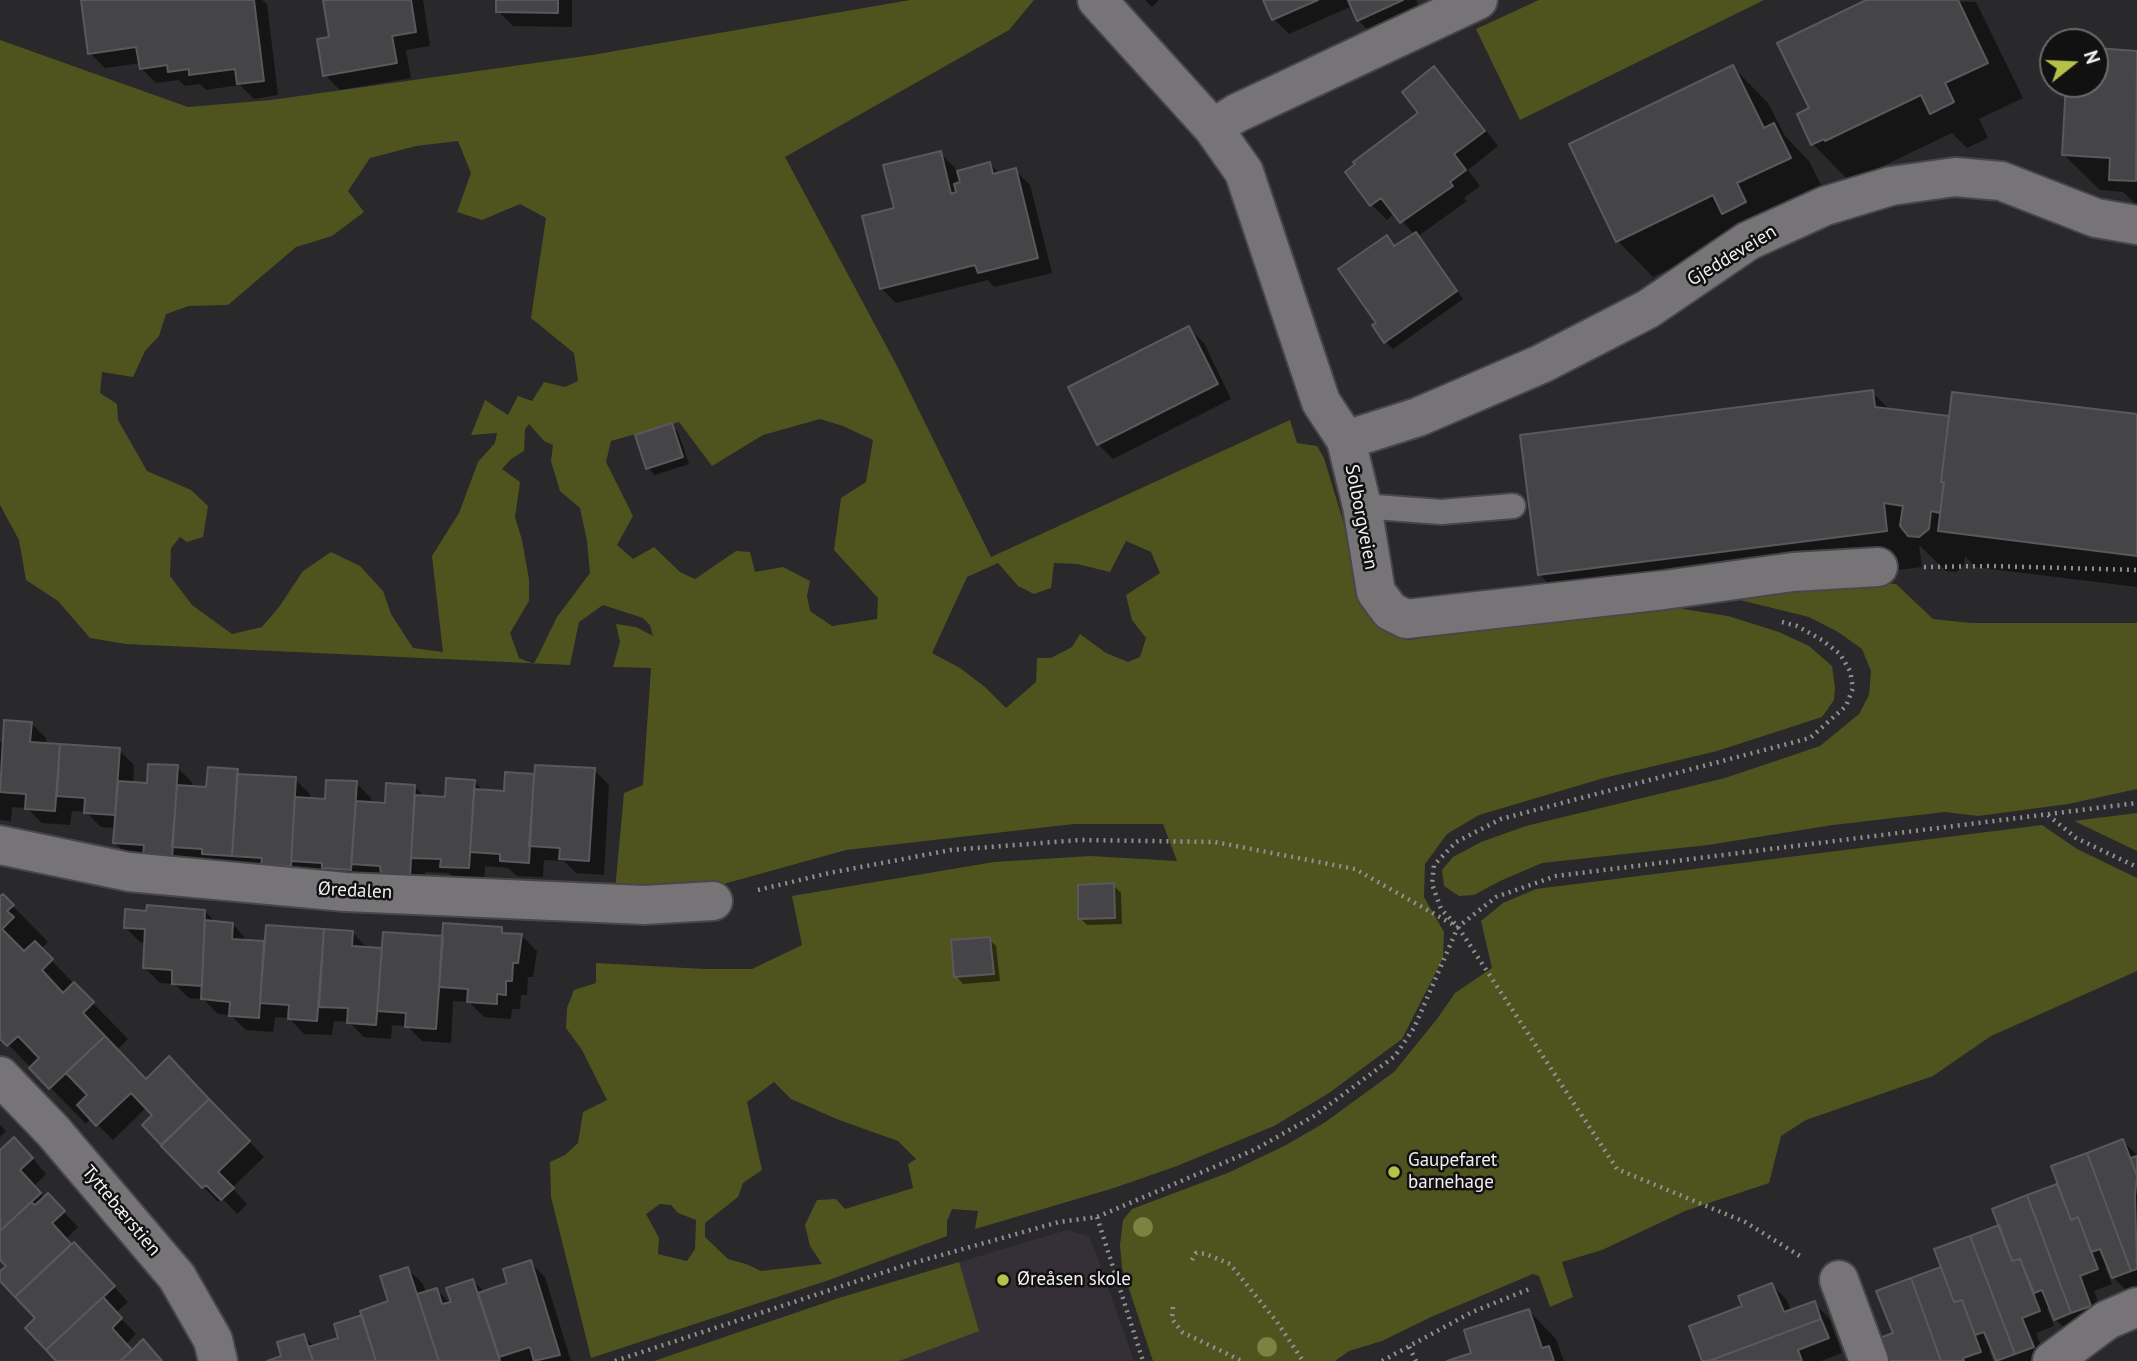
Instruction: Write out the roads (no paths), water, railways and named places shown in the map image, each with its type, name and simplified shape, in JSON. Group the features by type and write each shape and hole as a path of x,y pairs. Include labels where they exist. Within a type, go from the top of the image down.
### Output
{"street":[{"name":"Solborgveien","path":"1097,0 1213,128 1244,173 1321,402 1346,440 1362,506 1376,592 1390,611 1406,619 1664,590 1793,572 1878,567"},
{"path":"1213,128 1249,108 1478,0"},
{"name":"Gjeddeveien","path":"1346,440 1418,417 1541,364 1648,309 1748,241 1825,206 1891,186 1955,177 2001,181 2096,218 2137,225"},
{"name":"Øredalen","path":"0,845 129,872 345,891 644,905 713,901"},
{"name":"Tyttebærstien","path":"0,1076 53,1131 177,1277 213,1340 218,1361"},
{"path":"1839,1280 1869,1361"},
{"path":"2052,1361 2107,1320 2137,1307"}],"lane":[{"path":"1362,506 1441,512 1513,506"}],"place":[{"name":"Gaupefaret barnehage","path":"1394,1172"},
{"name":"Øreåsen skole","path":"1003,1280"}]}
